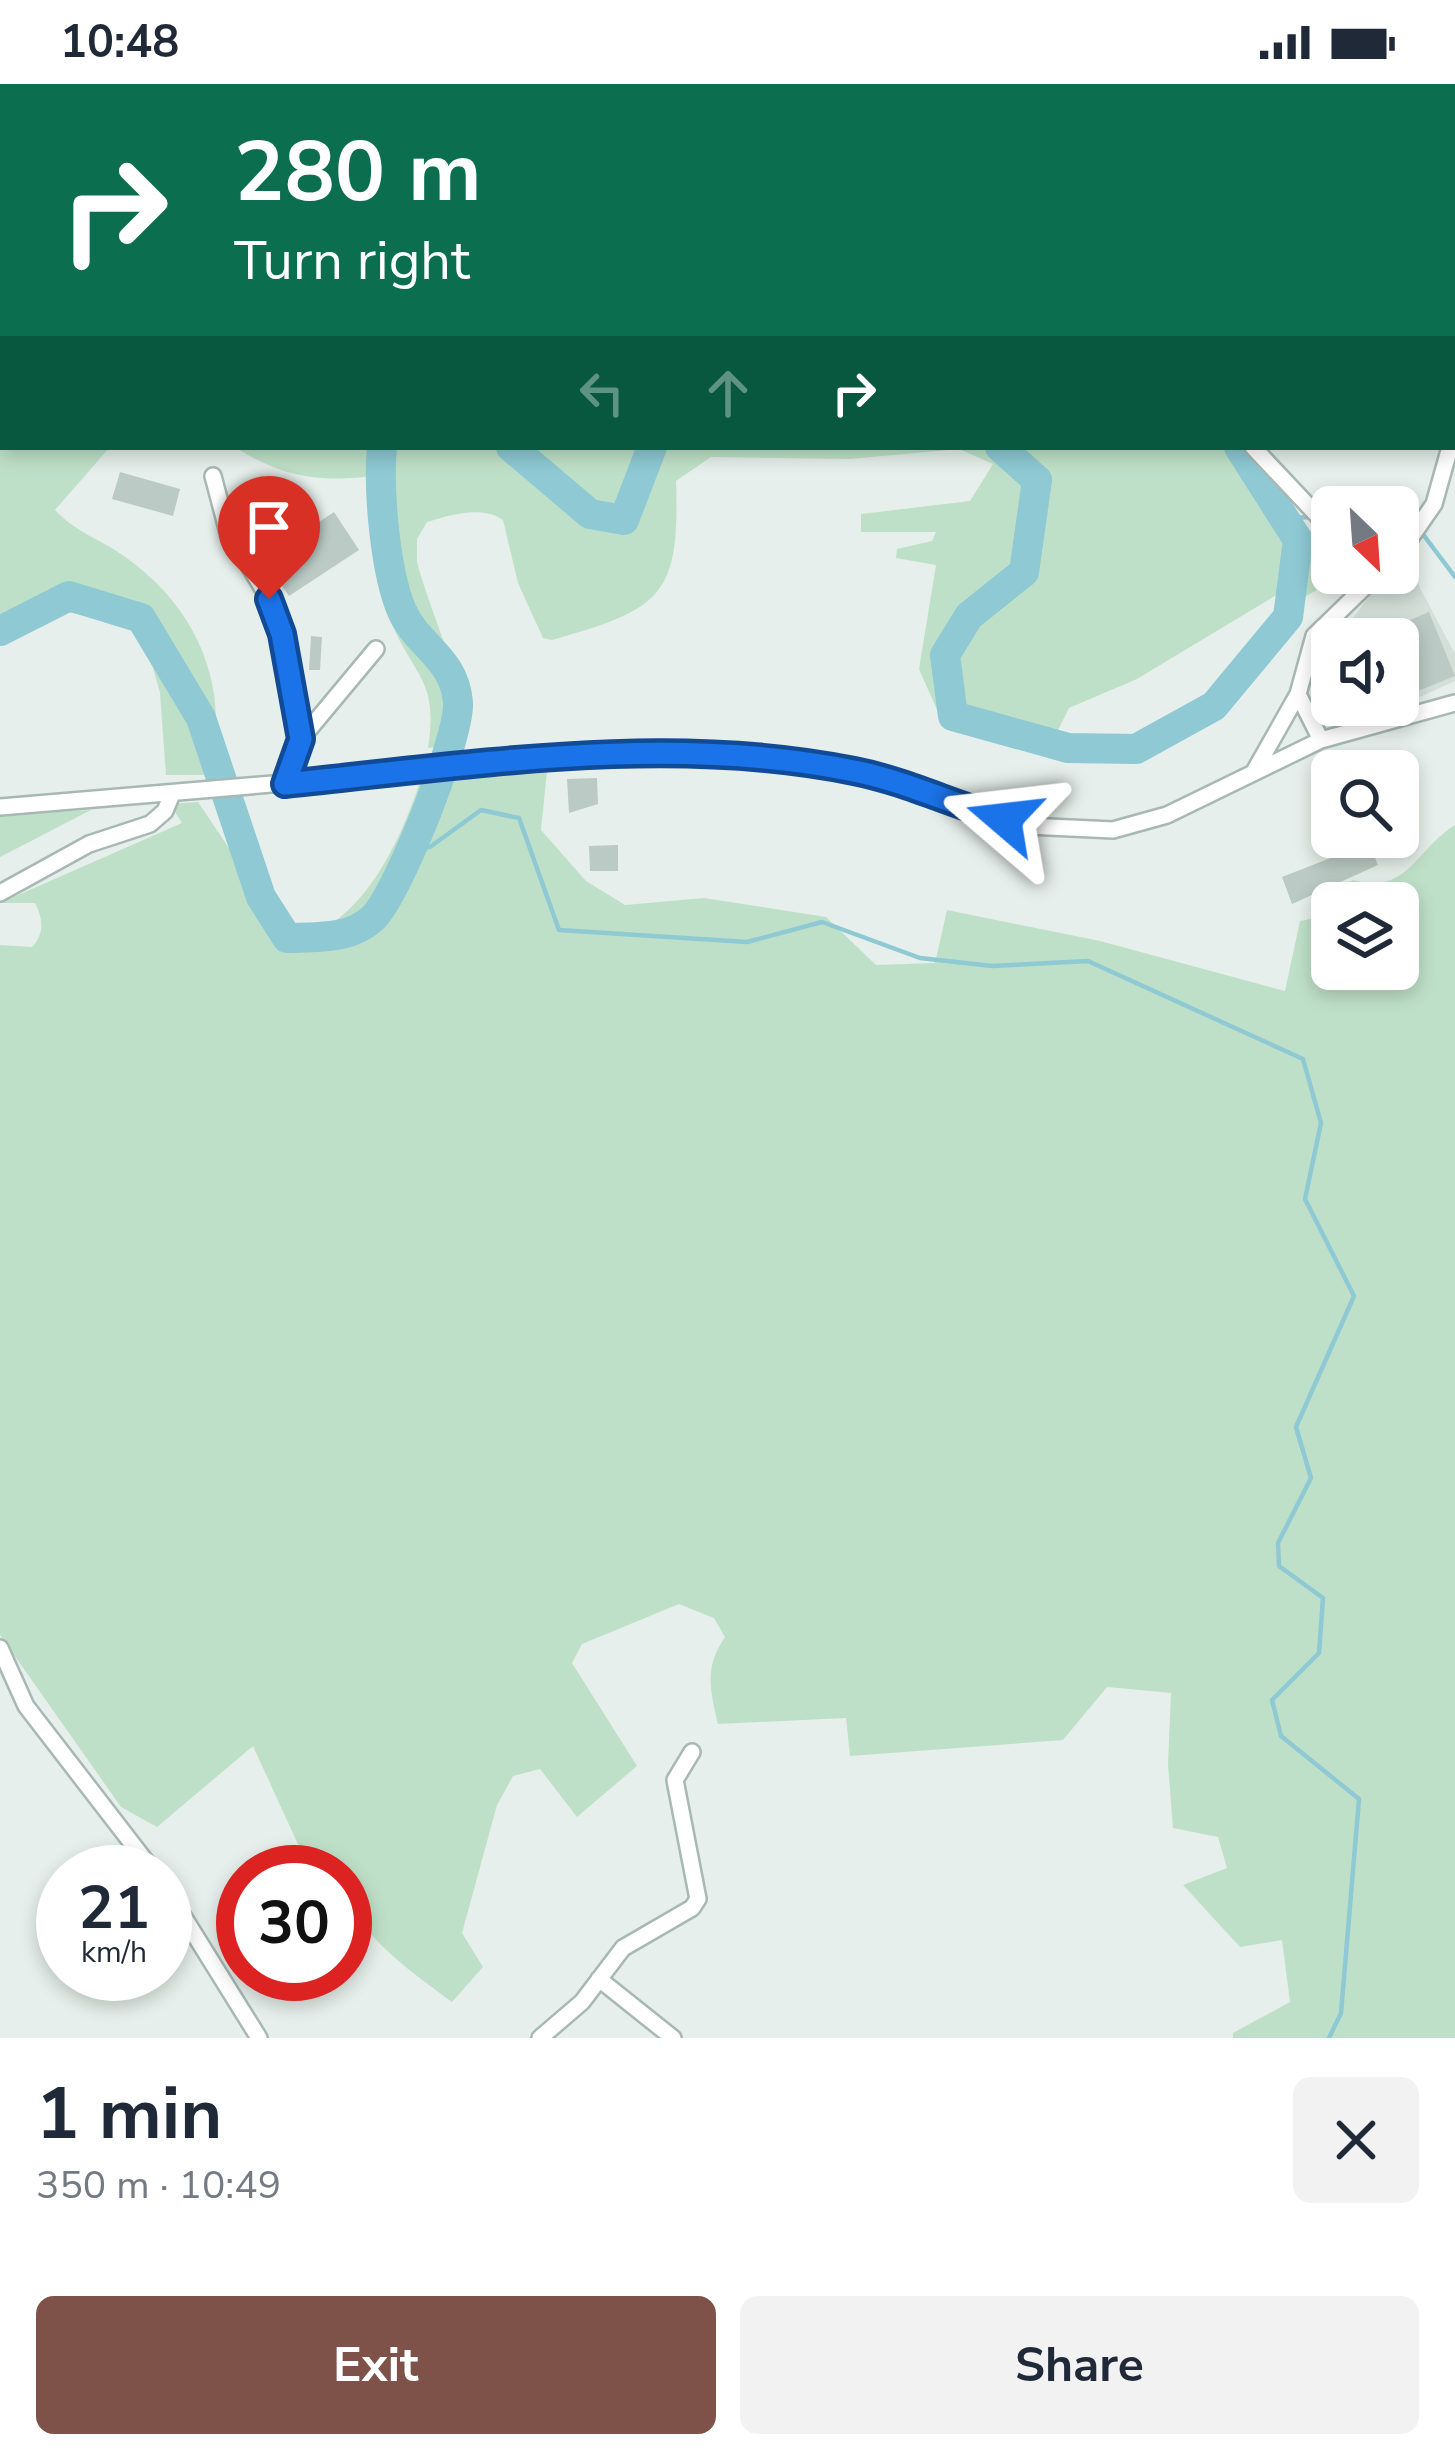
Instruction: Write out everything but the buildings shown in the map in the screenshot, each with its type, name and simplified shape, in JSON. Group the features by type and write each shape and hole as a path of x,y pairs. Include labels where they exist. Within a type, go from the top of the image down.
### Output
{"street":[{"path":"1256,450 1311,508"},
{"path":"1419,526 1434,504 1449,450"},
{"path":"213,476 227,529 269,599 282,634 301,739"},
{"path":"1253,773 1298,694 1314,636 1354,594"},
{"path":"285,784 301,739 376,649"},
{"path":"1298,694 1321,740"},
{"path":"0,807 628,754 731,757 856,771 1028,826 1083,832 1138,825 1321,740 1455,703"},
{"path":"0,893 89,844 150,824 165,811 172,794"},
{"path":"0,1648 26,1706 133,1845"},
{"path":"540,2038 568,2016 623,1948 692,1908 698,1898 675,1780 692,1752"},
{"path":"192,1930 259,2038"},
{"path":"599,1978 673,2038"}],"shaded area":[{"path":"1419,586 1455,654 1455,681 1419,697 1419,618 1353,618 1371,594 1419,594"}],"green space":[{"path":"0,450 107,450 55,510 150,577 189,625 212,681 216,711 210,775 166,775 160,693 142,629 116,619 43,609 0,633"},
{"path":"240,450 948,450 850,459 711,457 676,481 674,550 657,592 618,618 552,640 543,638 518,583 503,520 476,512 427,522 417,539 417,562 456,681 462,727 459,744 428,748 428,694 385,609 376,569 379,509 393,473 330,478 274,467"},
{"path":"961,450 1246,450 1311,537 1311,593 1305,597 1288,588 1137,679 1069,708 1053,740 1033,747 942,721 919,669 936,565 896,558 897,549 932,541 936,532 861,532 861,514 970,501 993,464"},
{"path":"547,771 541,830 586,881 625,905 704,898 826,917 876,965 935,963 947,910 1100,941 1285,991 1300,921 1311,919 1311,990 1419,990 1419,882 1386,882 1410,867 1455,825 1455,2038 1233,2038 1233,2033 1290,2002 1282,1940 1240,1947 1183,1885 1227,1868 1218,1837 1173,1828 1168,1764 1171,1693 1107,1687 1063,1740 850,1756 846,1718 718,1724 711,1669 725,1637 714,1618 679,1604 582,1644 572,1663 637,1766 577,1817 540,1769 513,1776 497,1805 462,1933 483,1967 452,2002 372,1934 372,1845 298,1845 253,1746 157,1827 121,1807 0,1635 0,945 32,947 41,926 35,903 0,903 182,823 170,804 198,802 255,887 275,933 300,940 344,914 378,874 421,779"},
{"path":"91,810 0,857 0,815"}],"waterway":[{"path":"0,631 69,596 141,618 201,718 261,897 287,938 355,930 385,902 412,847 439,779 458,703 450,675 409,623 396,594 384,530 382,450"},
{"path":"515,450 590,514 624,520 651,450"},
{"path":"1003,450 1037,480 1024,572 969,616 945,655 953,716 1068,748 1136,749 1214,706 1288,617 1298,540 1241,450"},
{"path":"1284,518 1311,517"},
{"path":"1422,533 1455,577"},
{"path":"413,849 430,847 481,810 519,818 559,930 747,942 822,922 920,958 992,966 1088,961 1303,1059 1321,1123 1305,1199 1354,1296 1296,1427 1311,1478 1278,1543 1279,1566 1323,1598 1319,1653 1272,1700 1281,1736 1359,1799 1341,2013 1329,2038"}],"route":[{"path":"269,599 297,698 301,739 285,784 628,754 731,757 856,771 1004,819"}]}
